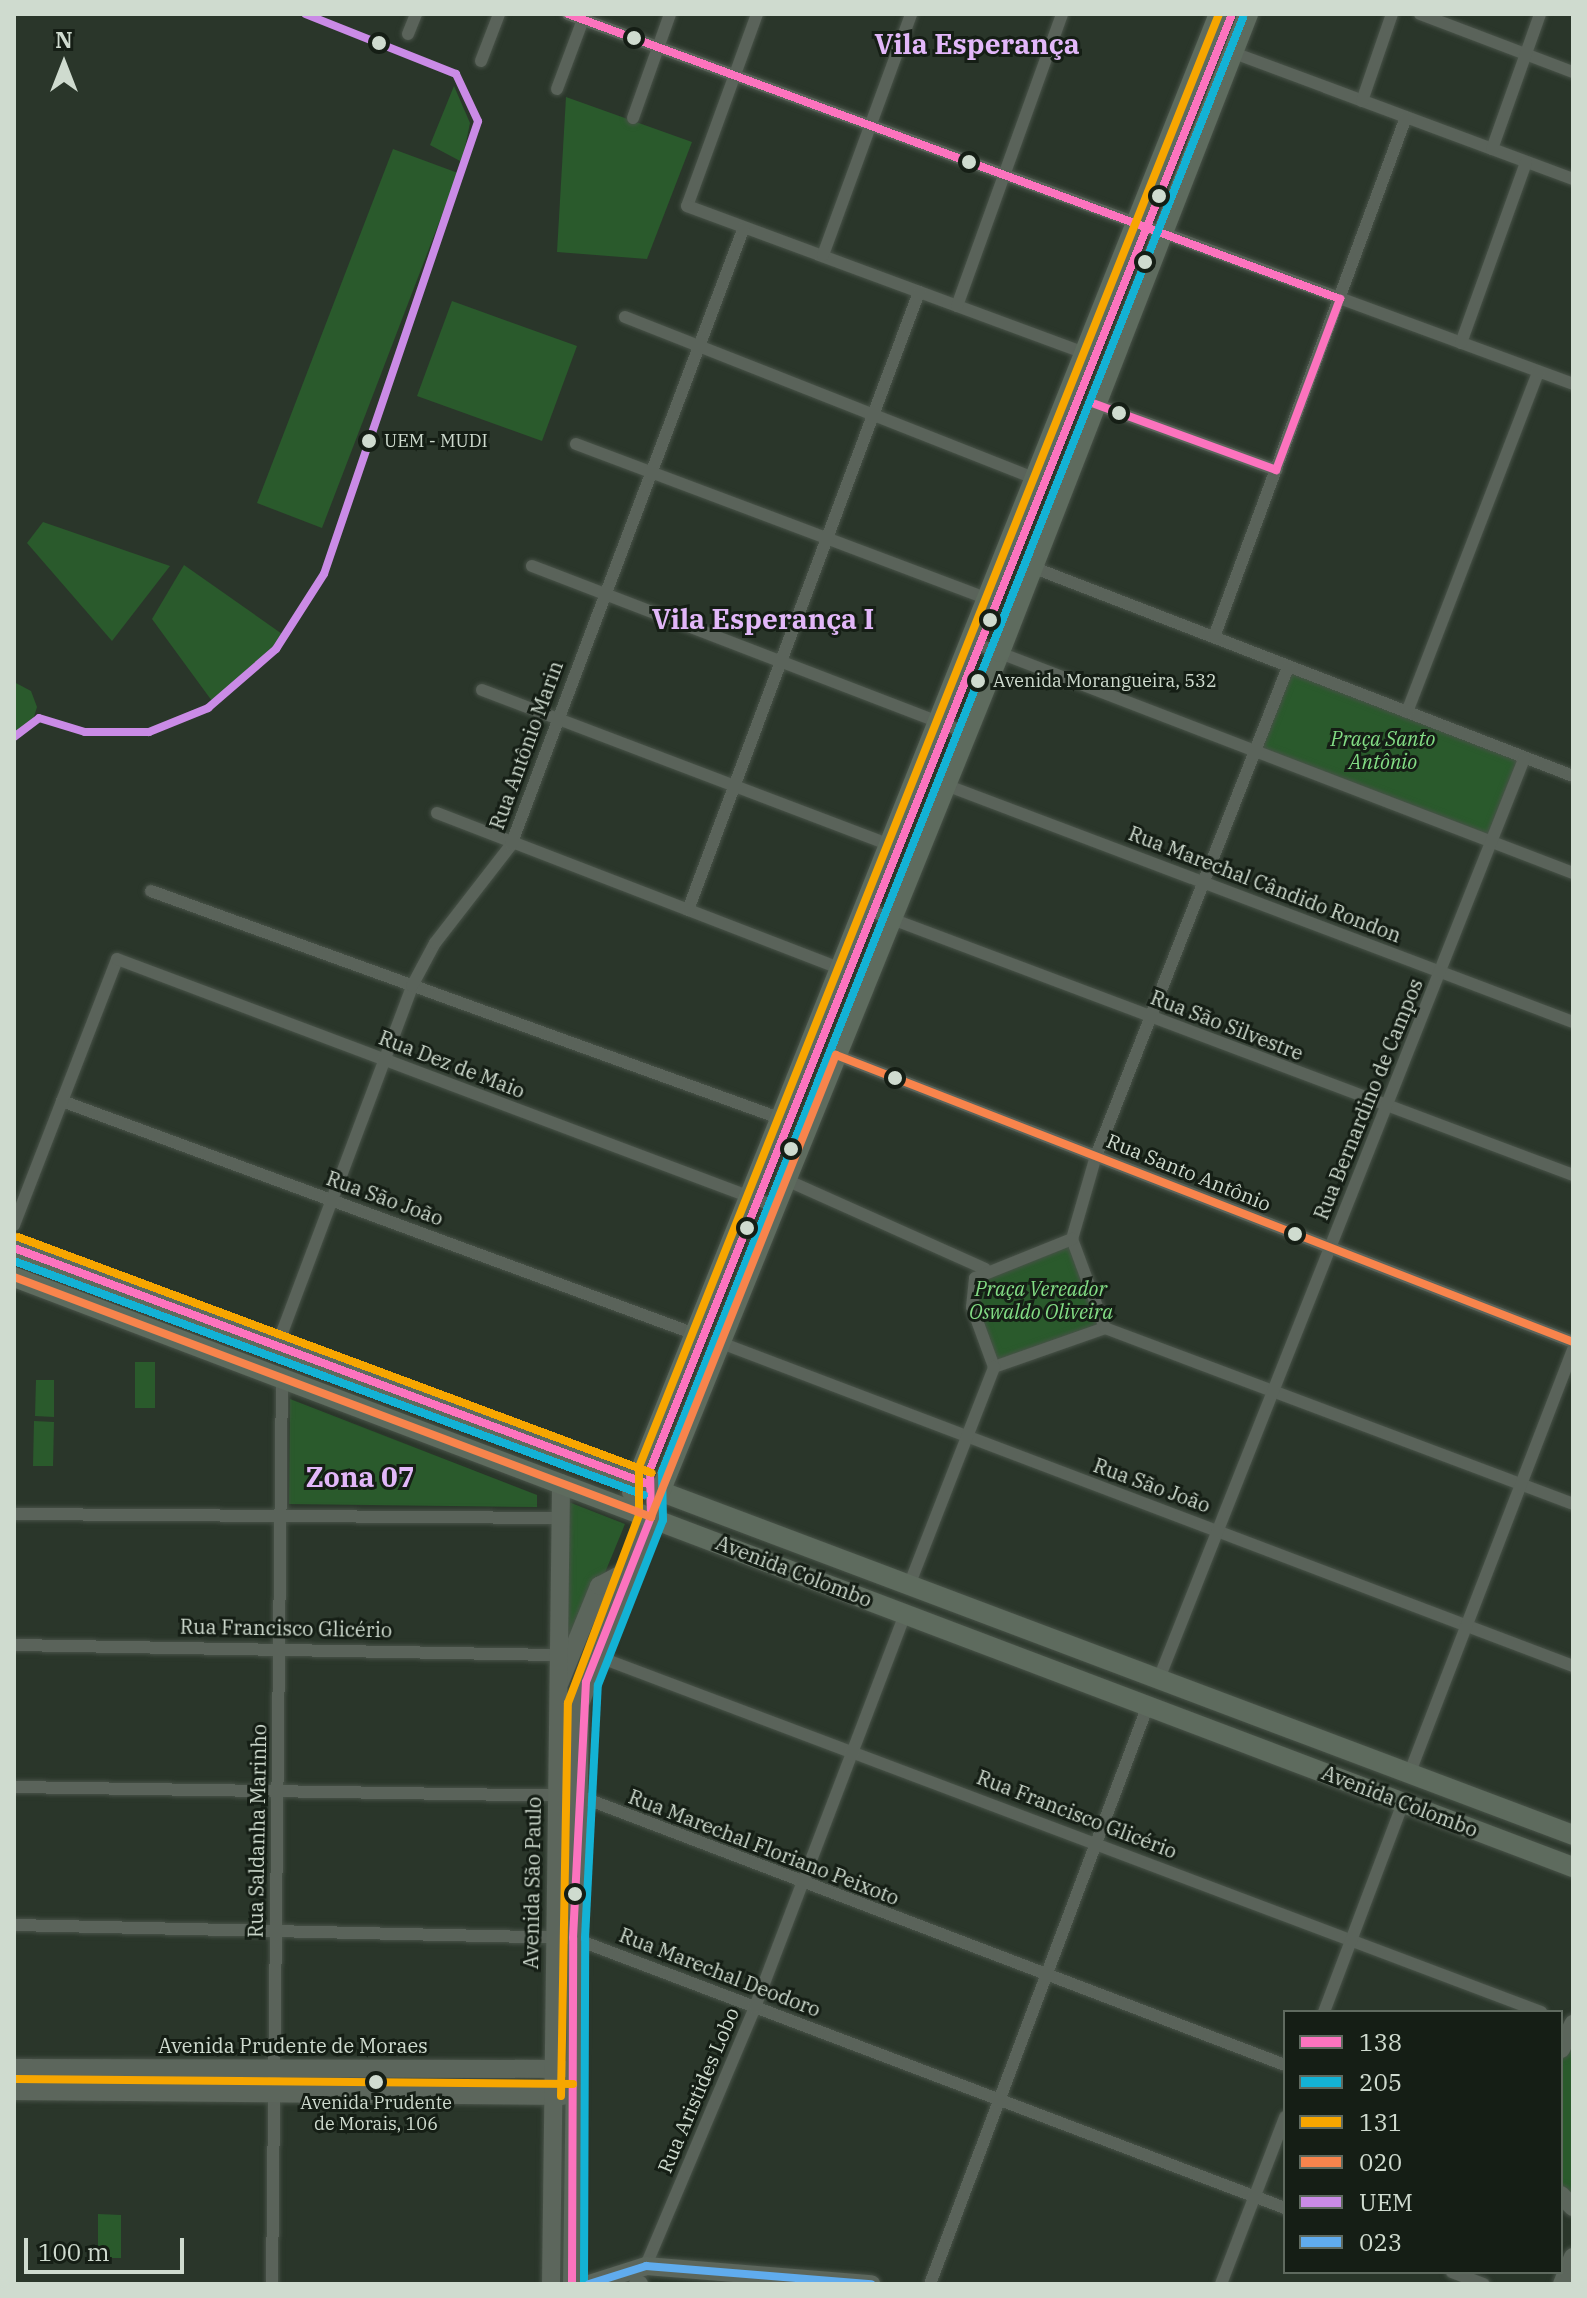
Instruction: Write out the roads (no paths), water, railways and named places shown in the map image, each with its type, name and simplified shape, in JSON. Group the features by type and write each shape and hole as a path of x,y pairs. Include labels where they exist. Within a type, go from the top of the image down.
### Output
{"main road":[{"path":"626,1507 943,724 1140,225 1219,14"},
{"path":"572,2284 573,1938 580,1704 634,1567 716,1341 1000,652 1095,404 1165,235 1248,14"},
{"name":"Avenida Colombo","path":"14,1248 789,1535 1072,1646 1160,1676 1573,1835"},
{"name":"Avenida Colombo","path":"14,1277 1573,1867"},
{"path":"212,1352 222,1325"},
{"path":"468,1448 478,1421"},
{"path":"561,1483 562,1452"},
{"name":"Avenida São Paulo","path":"551,2284 551,2069 561,1483"},
{"path":"778,1564 789,1535"},
{"path":"556,1692 599,1586 634,1567"},
{"path":"1039,1664 1072,1646"},
{"path":"1296,1761 1326,1741"},
{"name":"Avenida Prudente de Moraes","path":"14,2068 275,2066 572,2069"},
{"path":"14,2091 274,2090 573,2096"},
{"path":"1562,2284 1573,2257"},
{"path":"589,2284 646,2266 871,2284"}],"street":[{"path":"408,34 416,14"},
{"path":"481,61 499,14"},
{"path":"568,14 584,17 657,47 872,121 1165,235 1573,384"},
{"path":"633,118 670,14"},
{"path":"757,14 687,206 1087,354"},
{"path":"823,255 911,14"},
{"path":"957,306 1062,14"},
{"path":"1362,101 1392,14"},
{"path":"1420,14 1573,72"},
{"path":"1492,149 1540,14"},
{"path":"557,89 584,17"},
{"path":"1234,53 1573,179"},
{"path":"1214,637 1406,117"},
{"path":"1461,343 1526,162"},
{"name":"Rua Antônio Marin","path":"277,1346 412,986 435,943 511,845 603,594 744,227"},
{"path":"688,910 823,539 919,292"},
{"path":"625,317 696,348 1038,480"},
{"path":"1407,712 1538,372"},
{"path":"1095,404 1276,470"},
{"path":"576,444 990,600"},
{"path":"532,566 967,733"},
{"path":"1032,567 1573,776"},
{"path":"974,643 1573,873"},
{"path":"1105,1328 1072,1239 1096,1156 1201,882 1288,667"},
{"path":"482,690 892,846"},
{"name":"Rua Bernardino de Campos","path":"1160,1676 1524,759"},
{"name":"Rua Marechal Cândido Rondon","path":"943,784 1573,1022"},
{"path":"437,813 511,845 844,970"},
{"path":"151,891 782,1119"},
{"name":"Rua São Silvestre","path":"868,910 1573,1175"},
{"name":"Rua Dez de Maio","path":"62,1101 117,959 774,1206"},
{"name":"Rua Santo Antônio","path":"836,1055 1573,1342"},
{"path":"14,1225 62,1101"},
{"name":"Rua São João","path":"62,1101 695,1334"},
{"path":"784,1179 985,1269"},
{"path":"910,1583 994,1367 972,1307 975,1278 985,1269 1072,1239"},
{"path":"994,1367 1105,1328 1573,1504"},
{"name":"Rua São João","path":"716,1341 1573,1666"},
{"path":"1410,1772 1516,1483 1573,1349"},
{"name":"Rua Saldanha Marinho","path":"272,2284 282,1378"},
{"path":"14,1514 560,1518"},
{"name":"Rua Aristides Lobo","path":"638,2284 755,2007 905,1614"},
{"name":"Rua Francisco Glicério","path":"14,1645 557,1655"},
{"name":"Rua Francisco Glicério","path":"599,1657 1536,2010"},
{"path":"930,2284 1147,1708"},
{"name":"Rua Marechal Floriano Peixoto","path":"14,1787 555,1792 579,1796 801,1884 1283,2064"},
{"path":"1325,2010 1403,1803"},
{"name":"Rua Marechal Deodoro","path":"14,1925 276,1927 573,1938 1283,2207"},
{"path":"1221,2284 1283,2122"},
{"path":"1457,2274 1484,2284"}],"place":[{"name":"UEM - MUDI","path":"369,441"},
{"name":"Avenida Morangueira, 532","path":"978,681"},
{"name":"Avenida Prudente de Morais, 106","path":"376,2082"}],"district":[{"name":"Vila Esperança","path":"977,44"},
{"name":"Vila Esperança I","path":"763,619"},
{"name":"Zona 07","path":"360,1477"}],"park label":[{"name":"Praça Santo Antônio","path":"1383,750"},
{"name":"Praça Vereador Oswaldo Oliveira","path":"1041,1300"}]}
